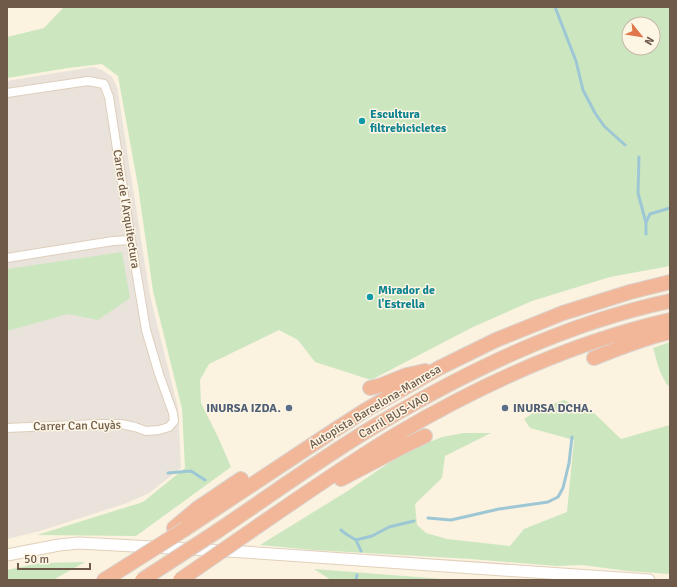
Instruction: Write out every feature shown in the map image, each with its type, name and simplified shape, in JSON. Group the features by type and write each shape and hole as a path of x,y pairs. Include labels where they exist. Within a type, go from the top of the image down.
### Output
{"highway":[{"name":"Autopista Barcelona-Manresa","path":"104,580 134,562 179,528 351,419 439,368 496,340 563,313 630,292 670,282"},
{"name":"Carril BUS-VAO","path":"142,580 380,423 492,362 540,341 583,325 617,314 670,301"},
{"path":"180,580 296,500 397,434 439,411 504,377 548,358 589,343 670,320"},
{"path":"594,358 660,334 670,332"},
{"path":"370,388 407,375 439,368"},
{"path":"296,500 354,473 425,436"},
{"path":"179,528 198,508 241,479"}],"main road":[{"path":"7,555 59,545 79,543 244,552 649,580"}],"street":[{"name":"Carrer de l'Arquitectura","path":"7,93 88,81 104,84 109,97 146,330 174,421 169,427"},
{"path":"7,258 113,241 131,240"},
{"name":"Carrer Can Cuyàs","path":"7,428 121,424 146,431 159,430 169,427"}],"shaded area":[{"path":"93,67 102,70 112,77 117,87 150,296 178,408 181,468 149,493 127,503 40,531 7,539 7,81"}],"green space":[{"path":"64,7 670,7 670,266 610,277 532,301 473,327 371,380 315,362 298,340 279,330 209,364 200,380 201,403 231,467 136,536 37,535 143,502 185,468 182,409 153,291 138,186 118,76 102,64 7,78 7,37 44,28"},
{"path":"122,252 130,298 98,320 68,314 7,331 7,269"},
{"path":"670,342 670,388 661,374 653,348"},
{"path":"564,400 595,414 621,439 670,425 670,574 628,571 582,565 557,566 260,545 346,492 405,452 442,437 464,433 491,433 445,456 442,478 415,504 417,525 426,533 447,539 510,546 524,529 567,512 574,440 530,428 524,419 539,409"},
{"path":"85,562 53,580 7,580 7,570 39,563"},
{"path":"314,569 456,580 331,580"}],"waterway":[{"path":"555,7 576,61 583,90 595,113 604,126 625,145"},
{"path":"639,157 638,193 646,223 646,234"},
{"path":"646,222 650,214 670,208"},
{"path":"428,518 451,520 499,509 548,502 558,497 563,488 569,463 572,437"},
{"path":"168,473 191,471 205,480"},
{"path":"356,540 372,536 389,527 414,521"},
{"path":"341,530 356,540 361,551"},
{"path":"356,580 357,575"}],"place":[{"name":"Escultura filtrebicicletes","path":"362,121"},
{"name":"Mirador de l'Estrella","path":"370,297"},
{"name":"INURSA IZDA.","path":"289,408"},
{"name":"INURSA DCHA.","path":"505,408"}]}
